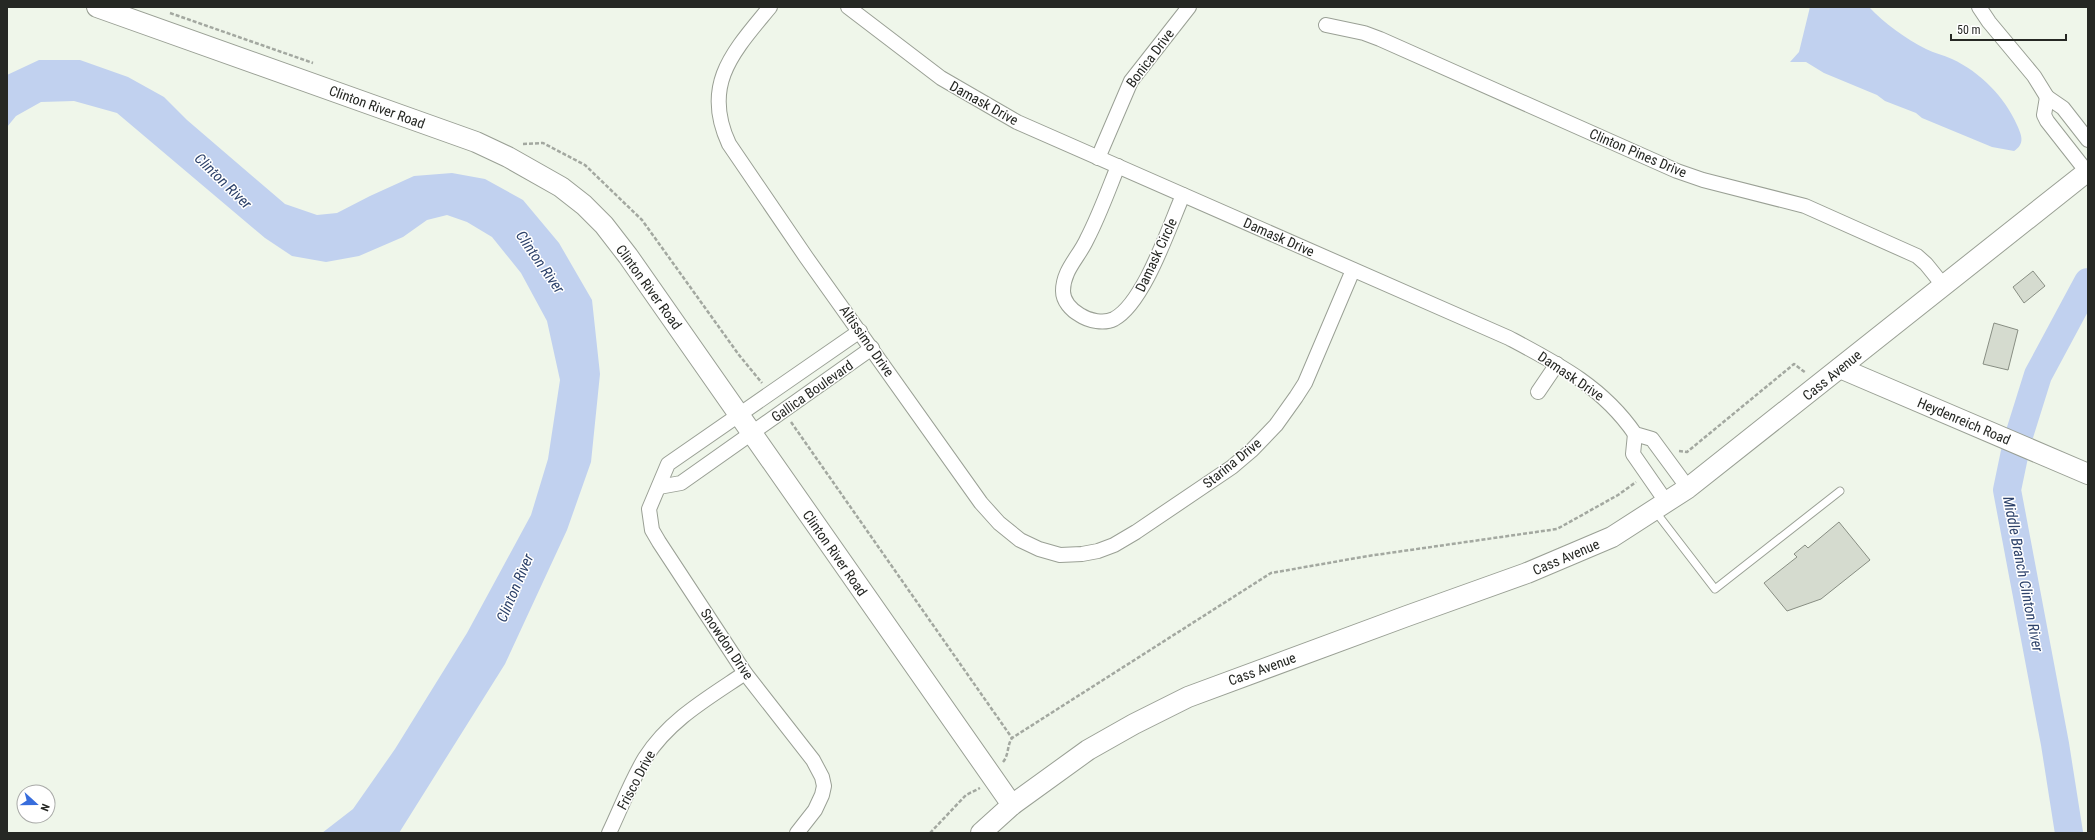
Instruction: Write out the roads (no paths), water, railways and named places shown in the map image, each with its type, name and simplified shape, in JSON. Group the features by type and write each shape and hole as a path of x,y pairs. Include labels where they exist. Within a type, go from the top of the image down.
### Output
{"street":[{"name":"Clinton River Road","path":"97,7 476,142 508,157 556,183 584,205 628,256 1012,806"},
{"name":"Altissimo Drive","path":"770,7 731,56 722,79 719,101 721,121 729,144 806,257 990,514 1020,540 1052,553"},
{"name":"Damask Drive","path":"848,7 922,65 965,94 1017,122 1509,338 1557,364 1591,386 1610,402 1635,434"},
{"name":"Bonica Drive","path":"1098,158 1131,81 1189,7"},
{"path":"1979,7 1989,22 2034,76 2047,97 2063,108 2088,140"},
{"name":"Clinton Pines Drive","path":"1326,25 1364,33 1380,39 1690,176 1784,200 1815,210 1917,256 1926,264 1943,286"},
{"path":"2047,97 2044,115 2047,121 2087,172"},
{"name":"Damask Circle","path":"1118,166 1087,241 1065,277 1063,292 1065,299 1075,311 1086,318 1101,321 1114,319 1125,310 1138,294 1183,195"},
{"name":"Cass Avenue","path":"981,833 1012,806 1088,750 1134,724 1188,697 1562,560 1612,537 1661,507 1688,488 2087,172"},
{"name":"Starina Drive","path":"1052,553 1082,554 1106,548 1120,541 1232,467 1252,450 1276,425 1296,397 1312,368 1353,270"},
{"name":"Gallica Boulevard","path":"740,415 860,331"},
{"name":"Gallica Boulevard","path":"752,433 872,348"},
{"path":"1538,392 1557,364"},
{"name":"Heydenreich Road","path":"1840,368 2080,471"},
{"name":"Snowdon Drive","path":"740,415 668,464 659,487 652,498 649,509 652,530 745,673 813,760 822,777 824,786 822,795 815,810 797,833"},
{"path":"659,487 681,483 752,433"},
{"path":"1661,507 1647,474 1633,454 1635,434 1652,439 1688,488"},
{"name":"Frisco Drive","path":"609,833 645,759 660,738 685,713 745,673"}],"lane":[{"path":"1661,507 1715,589 1840,491"}],"water":[{"path":"1810,7 1869,7 1888,25 1918,45 1962,64 1982,78 1999,95 2017,125 2022,140 2020,146 2014,151 1992,147 1922,118 1916,113 1885,101 1877,95 1824,73 1806,62 1790,62 1799,52"},
{"name":"Clinton River","path":"39,60 80,60 128,77 164,97 187,120 285,204 317,215 337,213 414,176 452,173 485,179 523,200 559,243 592,300 600,374 591,462 567,530 505,664 399,833 322,833 353,809 395,749 467,633 531,515 548,459 560,380 547,321 521,273 492,237 467,222 447,215 427,220 403,237 359,256 326,262 292,256 265,238 117,113 74,101 41,102 16,116 7,127 7,75"}],"waterway":[{"name":"Middle Branch Clinton River","path":"2069,833 2055,744 2007,490 2017,442 2038,375 2088,282"}]}
